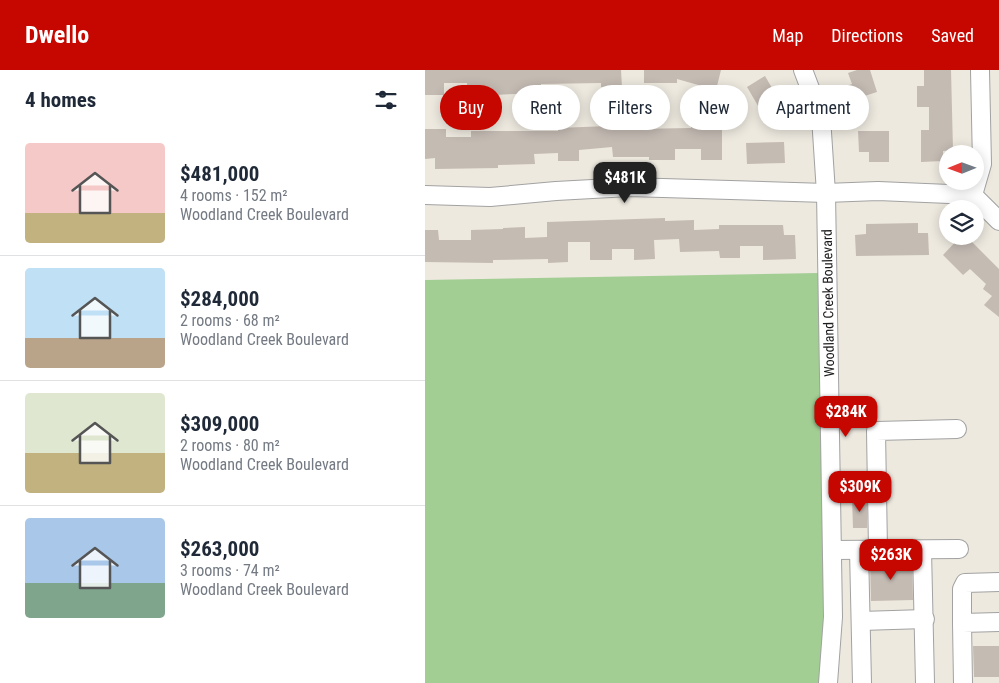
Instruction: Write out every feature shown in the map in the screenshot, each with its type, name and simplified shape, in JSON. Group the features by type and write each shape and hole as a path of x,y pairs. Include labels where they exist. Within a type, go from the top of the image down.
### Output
{"street":[{"name":"Woodland Creek Boulevard","path":"803,70 821,116 826,193 833,617 827,683"},
{"path":"973,195 982,164 980,70"},
{"path":"425,195 490,197 629,187 826,193 878,191 973,195 999,221"},
{"path":"878,550 876,430 957,428"},
{"path":"832,550 959,549"},
{"path":"859,550 862,683"},
{"path":"921,550 922,603 925,619 925,683"},
{"path":"963,683 962,589 965,583 970,582 999,582"},
{"path":"861,621 925,619"},
{"path":"963,623 999,622"}],"green space":[{"path":"819,273 825,617 820,683 425,683 425,280"}],"building":[{"path":"425,70 621,70 622,85 601,85 601,83 512,85 512,94 502,95 502,85 444,83 444,85 440,85 440,95 425,95"},
{"path":"644,70 721,70 717,85 698,85 677,79 677,83 644,83"},
{"path":"857,70 870,70 877,92 869,95 869,85 849,85 852,84 848,73"},
{"path":"924,70 951,70 953,145 939,145 939,161 921,162 921,130 929,130 929,107 917,107 917,86 924,86"},
{"path":"765,76 770,85 758,85 758,106 748,86"},
{"path":"580,127 590,127 590,130 670,130 670,128 680,128 680,130 722,130 722,160 701,160 701,149 675,149 675,160 649,160 649,157 613,157 612,147 579,150 579,161 558,161 558,153 534,154 535,164 498,165 498,168 435,169 435,158 425,159 425,129 446,130 446,137 471,137 471,131 558,131 580,130"},
{"path":"858,131 889,131 889,162 869,162 869,152 859,152"},
{"path":"784,142 785,163 747,164 746,143"},
{"path":"665,218 665,221 694,220 694,230 719,229 719,225 783,225 784,235 795,235 796,259 763,260 763,246 740,246 740,258 720,258 719,251 680,252 679,239 654,240 655,259 634,260 634,249 612,249 612,260 590,260 590,242 568,242 568,262 548,263 548,259 493,260 493,263 425,262 425,230 438,230 439,240 471,240 471,230 525,227 525,238 547,237 547,222"},
{"path":"918,223 918,233 928,233 929,255 856,256 855,235 866,234 866,224"},
{"path":"952,245 975,245 999,269 999,317 984,305 992,296 983,289 986,284 970,269 963,275 943,255"},
{"path":"852,498 867,498 867,528 853,528"},
{"path":"912,561 913,600 871,601 870,562"},
{"path":"973,646 999,646 999,677 974,677"}]}
